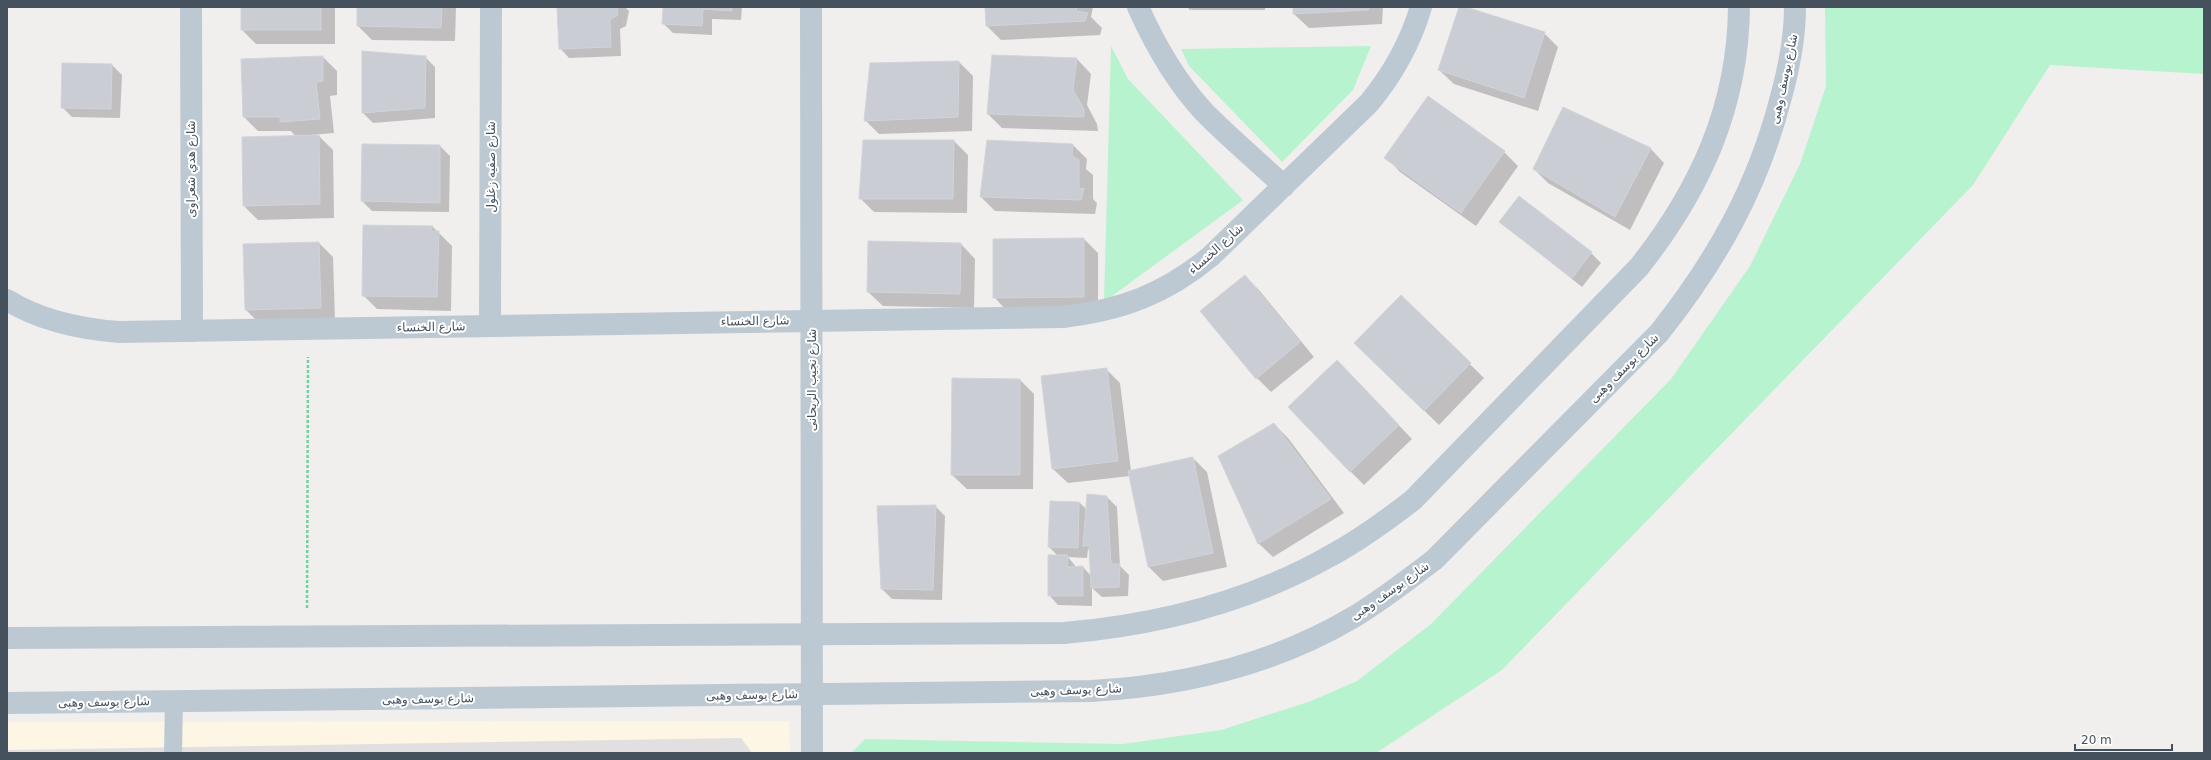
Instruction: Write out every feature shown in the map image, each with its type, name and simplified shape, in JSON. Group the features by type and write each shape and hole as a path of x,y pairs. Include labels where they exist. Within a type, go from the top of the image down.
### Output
{"street":[{"name":"شارع هدي شعراوى","path":"191,7 192,331"},
{"name":"شارع صفيه زغلول","path":"490,326 491,7"},
{"name":"شارع نجيب الريحانى","path":"811,7 812,753"},
{"path":"1138,7 1151,36 1186,90 1205,112 1284,186"},
{"name":"شارع الخنساء","path":"7,300 44,318 94,330 119,332 1063,317 1091,314 1146,298 1191,272 1211,256 1369,103 1388,81 1411,36 1421,7"},
{"path":"7,638 1064,633 1108,629 1153,622 1225,603 1286,579 1331,556 1373,530 1414,500 1639,267 1664,236 1685,203 1703,168 1718,132 1728,98 1735,63 1739,7"},
{"name":"شارع يوسف وهبى","path":"7,703 1091,691 1134,689 1177,683 1255,662 1308,641 1352,618 1394,591 1445,548 1660,333 1688,297 1713,260 1735,220 1756,174 1774,126 1786,77 1795,26 1795,7"}],"lane":[{"path":"173,753 174,701"}],"path":[{"path":"306,637 308,329"}],"shaded area":[{"path":"789,721 790,753 7,753 7,722"},
{"path":"741,738 752,753 7,753 7,750"}],"green space":[{"path":"1825,7 2204,7 2204,74 2050,65 1973,185 1502,670 1376,753 851,753 865,739 1123,744 1221,730 1311,701 1357,681 1431,624 1671,379 1750,266 1800,164 1826,86"},
{"path":"1111,46 1128,79 1243,200 1104,302"},
{"path":"1371,46 1353,90 1282,162 1189,66 1181,49"}],"building":[{"path":"241,7 321,7 321,30 241,30"},
{"path":"357,7 442,7 441,28 357,26"},
{"path":"557,7 618,7 617,16 610,19 611,47 559,49"},
{"path":"663,7 732,7 732,11 703,9 702,26 662,24"},
{"path":"985,7 1077,7 1076,11 1088,13 1085,21 986,26"},
{"path":"1293,7 1369,7 1368,10 1293,14"},
{"path":"1459,7 1466,7 1545,32 1524,98 1438,70"},
{"path":"362,51 426,56 425,108 362,113"},
{"path":"992,55 1077,58 1073,90 1084,109 1084,117 987,114"},
{"path":"323,56 323,81 316,82 320,119 280,122 280,117 243,117 241,59"},
{"path":"959,61 958,117 864,121 870,63"},
{"path":"62,63 112,64 111,109 61,108"},
{"path":"1428,96 1505,151 1461,213 1384,158"},
{"path":"1563,107 1651,148 1615,217 1533,169"},
{"path":"319,135 320,204 243,206 242,137"},
{"path":"863,140 954,140 953,199 859,199"},
{"path":"987,140 1073,144 1072,156 1079,160 1079,189 1084,188 1081,200 980,197"},
{"path":"362,144 440,145 440,203 361,201"},
{"path":"1519,196 1592,252 1572,278 1499,222"},
{"path":"363,225 433,226 431,231 439,231 437,297 362,296"},
{"path":"1084,238 1084,297 993,298 993,239"},
{"path":"868,241 961,243 960,294 867,292"},
{"path":"319,242 321,308 245,310 243,244"},
{"path":"1245,275 1300,342 1256,379 1200,311"},
{"path":"1401,295 1471,363 1424,411 1354,343"},
{"path":"1337,360 1399,425 1350,472 1288,407"},
{"path":"1107,368 1118,461 1052,469 1041,376"},
{"path":"952,378 1020,379 1020,475 951,475"},
{"path":"1274,423 1331,499 1258,544 1218,456"},
{"path":"1193,457 1213,553 1148,567 1128,471"},
{"path":"1087,494 1107,496 1111,564 1120,564 1119,587 1091,588 1089,546 1083,546"},
{"path":"1050,501 1079,502 1078,548 1048,547"},
{"path":"936,505 933,590 881,589 877,506"},
{"path":"1048,555 1068,555 1067,567 1083,566 1083,596 1048,596"}]}
